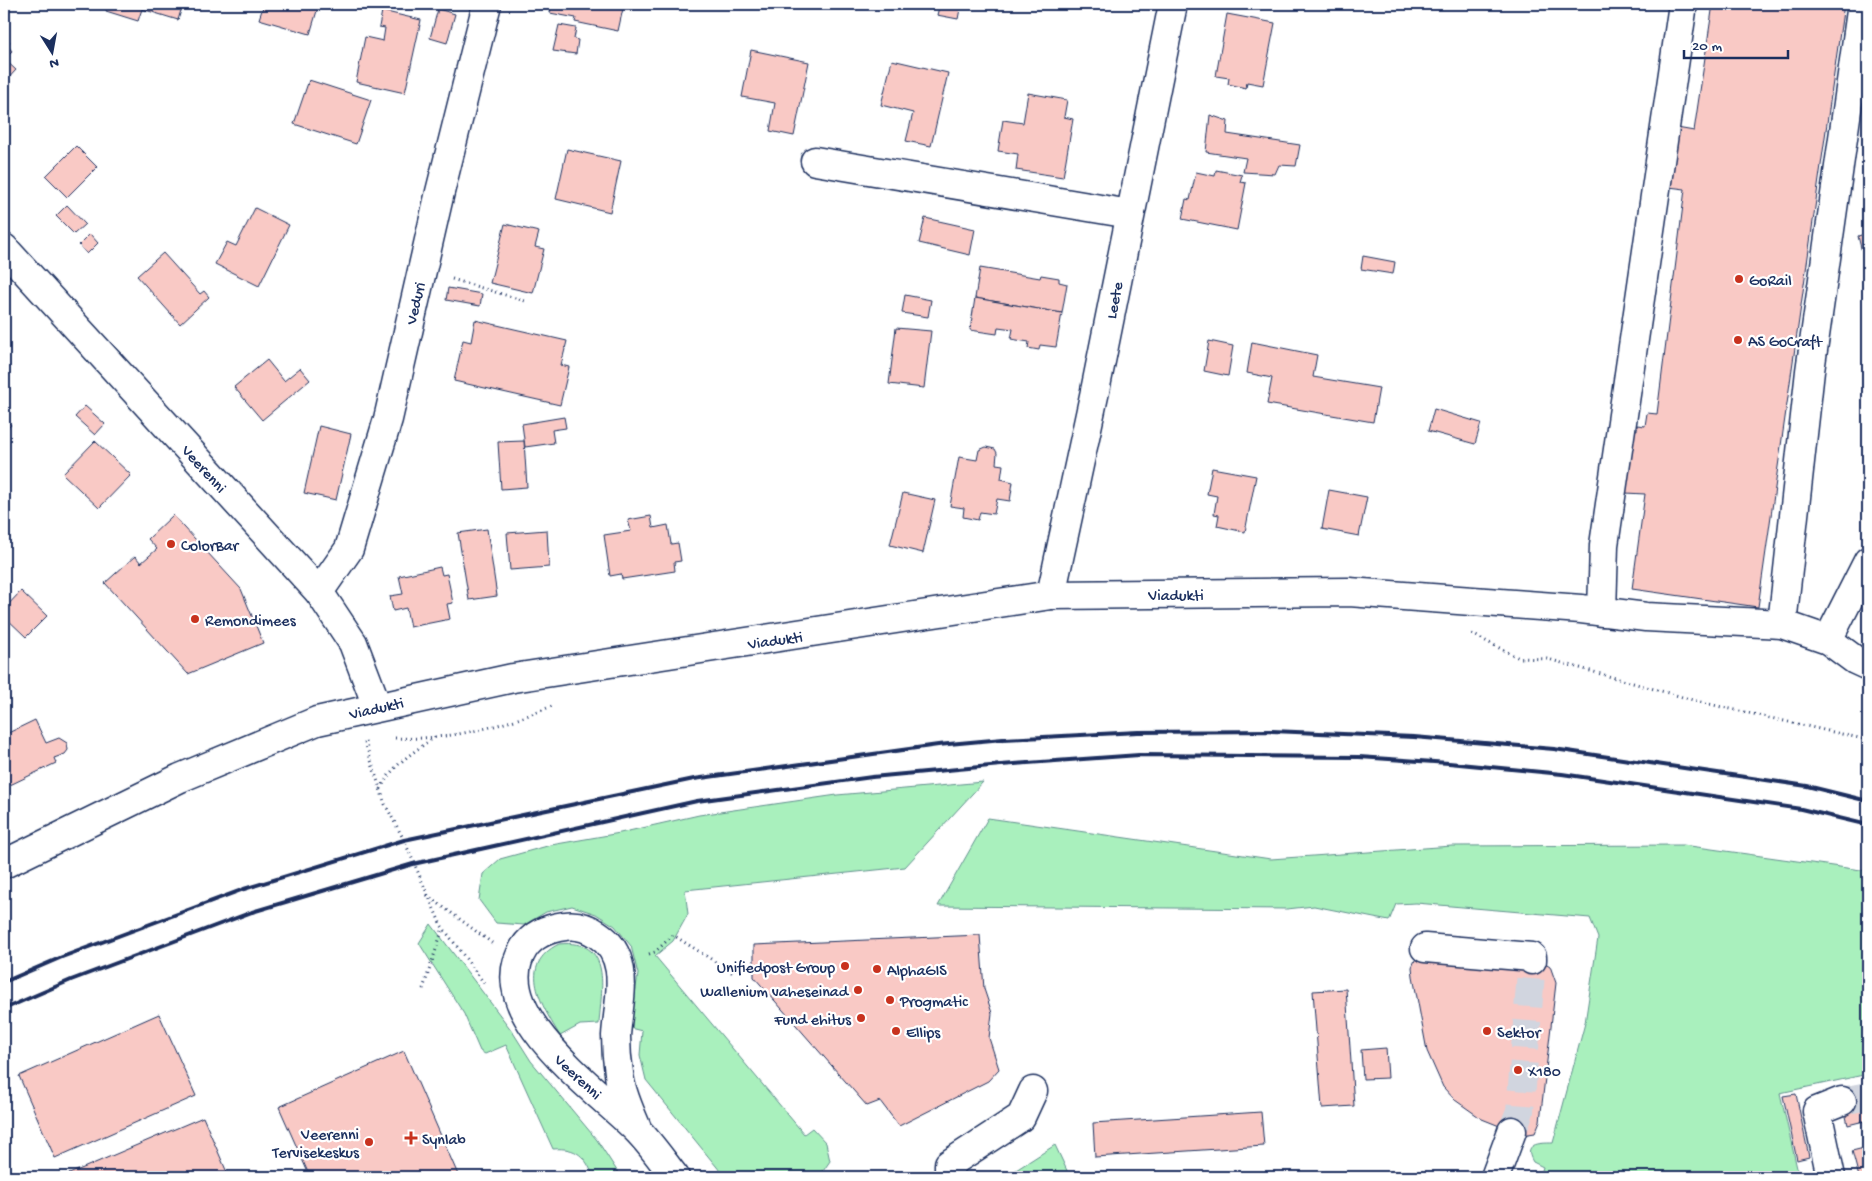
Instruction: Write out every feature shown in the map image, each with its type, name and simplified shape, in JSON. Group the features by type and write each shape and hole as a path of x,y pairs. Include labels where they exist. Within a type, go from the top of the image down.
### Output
{"street":[{"name":"Veduri","path":"319,592 348,549 388,419 440,192 487,4"},
{"name":"Leete","path":"1051,595 1173,4"},
{"path":"1591,610 1604,545 1683,4"},
{"path":"1782,624 1810,371 1862,4"},
{"path":"815,161 1130,214"},
{"name":"Veerenni","path":"4,248 319,592 353,643 377,706"},
{"path":"1828,640 1868,561"},
{"name":"Viadukti","path":"4,864 180,778 317,721 377,706 513,678 1051,595 1348,592 1591,610 1646,617 1782,624 1828,640 1855,660 1868,666"},
{"path":"519,958 525,947 543,931 571,925 589,929 603,938 613,949 620,964 622,979 616,1038 619,1076 638,1131"},
{"path":"1425,948 1532,957 1532,960"},
{"name":"Veerenni","path":"519,958 515,969 516,992 532,1024 555,1054 638,1131 675,1177"},
{"path":"949,1177 949,1164 1021,1117 1033,1091"},
{"path":"1831,1177 1816,1111 1842,1101"},
{"path":"1495,1177 1512,1131"}],"path":[{"path":"448,278 525,301"},
{"path":"1465,630 1519,658 1548,659 1700,702 1868,740"},
{"path":"364,736 381,790 425,894 489,941 519,958"},
{"path":"381,790 386,777 406,757 436,737"},
{"path":"423,989 443,928"},
{"path":"655,952 673,935 733,973"}],"green space":[{"path":"983,782 905,867 685,890 688,914 673,941 655,956 804,1134 812,1128 826,1143 830,1161 819,1177 725,1177 646,1080 640,1055 642,1031 630,1028 638,974 631,946 615,926 596,914 572,906 546,912 524,925 496,923 479,900 483,874 500,859 551,845 620,833 699,815 837,795"},
{"path":"988,818 1271,859 1452,846 1683,845 1868,871 1868,1074 1780,1093 1799,1177 1540,1177 1543,1167 1533,1162 1530,1151 1534,1145 1553,1143 1585,1023 1598,938 1590,918 1416,903 1396,904 1389,921 1314,906 1287,909 938,906"},
{"path":"431,924 512,1031 531,1061 597,1140 621,1177 594,1177 580,1155 569,1150 553,1149 506,1045 485,1054 480,1051 464,1014 419,943"},
{"path":"559,944 577,944 589,949 596,958 602,982 599,1024 580,1025 560,1036 540,999 536,974 538,963 546,953"},
{"path":"1055,1145 1070,1177 1005,1177"}],"building":[{"path":"108,4 183,4 178,20 142,9 138,21 106,11"},
{"path":"264,4 319,4 310,34 259,19"},
{"path":"552,4 624,4 618,31 575,22 576,18 550,13"},
{"path":"925,4 961,4 958,19 937,15 939,7"},
{"name":"GoRail","path":"1713,4 1844,4 1758,607 1632,589 1645,494 1625,493 1633,429 1637,430 1637,425 1645,426 1647,413 1657,414 1685,189 1669,187 1677,128 1694,131"},
{"path":"438,9 455,14 447,43 430,38"},
{"path":"382,11 421,20 405,93 356,82 365,37 383,41 385,28 379,27"},
{"path":"1227,14 1275,23 1263,85 1247,82 1246,88 1228,84 1229,78 1216,76"},
{"path":"559,25 576,28 574,39 578,40 576,54 553,51"},
{"path":"4,35 10,42 7,45 12,51 8,55 4,51"},
{"path":"751,50 809,62 794,136 770,131 775,103 742,97"},
{"path":"4,59 16,70 4,83"},
{"path":"892,60 948,73 931,146 906,141 913,113 881,105"},
{"path":"309,80 371,100 356,144 294,124"},
{"path":"1028,93 1067,100 1064,117 1073,119 1063,177 1016,170 1018,154 998,151 1003,120 1023,123"},
{"path":"1210,115 1228,121 1227,134 1300,145 1296,166 1279,165 1275,174 1243,172 1246,158 1206,152"},
{"path":"76,146 97,167 67,197 46,176"},
{"path":"567,149 621,161 610,212 556,199"},
{"path":"1216,170 1242,175 1240,182 1246,183 1237,230 1182,219 1186,199 1190,200 1196,172 1215,176"},
{"path":"67,205 85,224 74,234 56,216"},
{"path":"255,208 289,225 259,286 215,264 227,242 236,246"},
{"path":"925,218 975,229 970,255 919,243"},
{"path":"505,224 539,232 535,247 544,249 533,293 490,283"},
{"path":"1868,233 1868,276 1858,236"},
{"path":"90,234 98,243 87,254 79,245"},
{"path":"163,253 200,294 204,291 209,297 180,324 137,276"},
{"path":"1363,256 1395,262 1393,274 1361,269"},
{"path":"980,268 1040,278 1041,275 1059,278 1059,282 1067,284 1062,313 975,298"},
{"path":"448,288 482,294 480,306 446,300"},
{"path":"905,295 931,300 928,317 902,313"},
{"path":"975,298 1062,313 1056,347 1040,345 1039,350 1028,348 1029,342 1011,339 1013,329 998,327 997,334 970,330"},
{"path":"475,320 567,341 561,365 569,367 560,405 454,381 463,340 471,342"},
{"path":"896,328 931,331 924,388 889,384"},
{"path":"1209,341 1233,346 1228,376 1204,371"},
{"path":"1252,342 1317,355 1313,377 1379,388 1373,422 1267,404 1272,378 1247,373"},
{"path":"267,360 284,381 300,368 310,380 262,420 234,387"},
{"path":"85,406 105,424 95,435 75,417"},
{"path":"1434,409 1481,423 1475,444 1428,431"},
{"path":"564,417 566,428 552,430 554,443 525,447 522,424"},
{"path":"4,418 11,425 4,432"},
{"path":"319,426 351,434 336,500 304,493"},
{"path":"95,441 131,475 99,508 63,474"},
{"path":"524,441 527,487 501,489 498,442"},
{"path":"986,447 995,449 997,453 996,464 1003,465 1001,479 1013,482 1010,501 997,499 994,514 980,512 978,520 963,517 964,508 950,506 959,457 977,460 979,450"},
{"path":"1212,468 1256,476 1245,532 1217,526 1219,515 1214,514 1217,496 1207,494"},
{"path":"1329,490 1367,497 1359,536 1322,529"},
{"path":"903,493 935,500 923,553 890,545"},
{"path":"173,515 241,589 263,643 188,674 105,583 135,556 141,563 157,549 148,539"},
{"path":"651,516 653,528 668,525 671,544 678,543 681,561 674,562 675,571 622,579 621,574 610,576 604,535 631,531 628,520"},
{"path":"487,529 497,596 469,600 458,533"},
{"path":"547,530 549,567 510,570 507,533"},
{"path":"440,567 442,575 447,574 453,603 447,604 450,619 410,627 406,608 393,611 390,596 403,594 399,576"},
{"path":"21,591 47,616 26,637 4,616 4,609"},
{"path":"35,720 46,743 59,738 67,743 68,750 65,754 54,758 56,763 10,785 4,775 4,735"},
{"name":"Ellips","path":"980,935 984,989 992,1013 989,1038 999,1069 988,1081 899,1126 880,1101 867,1106 754,977 754,945"},
{"name":"Sektor","path":"1420,955 1544,962 1550,966 1556,983 1540,1121 1535,1133 1522,1135 1482,1119 1455,1100 1443,1087 1427,1051 1413,976 1412,967"},
{"path":"1346,989 1354,1106 1322,1108 1313,991"},
{"path":"159,1014 196,1096 55,1158 19,1076"},
{"path":"1386,1048 1388,1078 1363,1079 1361,1050"},
{"name":"Veerenni Tervisekeskus","path":"404,1051 459,1177 310,1177 279,1107"},
{"path":"1868,1088 1868,1120 1848,1125 1841,1094"},
{"path":"1796,1094 1809,1157 1797,1160 1783,1096"},
{"path":"1261,1112 1264,1146 1095,1157 1093,1123"},
{"path":"203,1117 229,1177 62,1177"},
{"path":"1868,1147 1868,1177 1859,1177 1852,1151"}],"tunnel":[{"path":"1512,1131 1520,1111 1532,960"},
{"path":"1842,1101 1868,1096"}],"railway":[{"path":"4,982 62,957 244,889 404,840 694,779 938,745 1003,739 1138,732 1272,731 1414,737 1554,749 1807,786 1868,801"},
{"path":"4,1009 71,980 252,912 413,864 697,801 872,777 1139,755 1359,757 1449,763 1562,774 1801,809 1868,825"}],"place":[{"name":"GoRail","path":"1739,279"},
{"name":"AS GoCraft","path":"1738,340"},
{"name":"ColorBar","path":"171,544"},
{"name":"Remondimees","path":"195,619"},
{"name":"Unifiedpost Group","path":"845,966"},
{"name":"AlphaGIS","path":"877,969"},
{"name":"Wallenium vaheseinad","path":"858,990"},
{"name":"Progmatic","path":"890,1000"},
{"name":"Fund ehitus","path":"861,1018"},
{"name":"Ellips","path":"896,1031"},
{"name":"Sektor","path":"1487,1031"},
{"name":"X180","path":"1518,1070"},
{"name":"Synlab","path":"411,1138"},
{"name":"Veerenni Tervisekeskus","path":"369,1142"}]}
